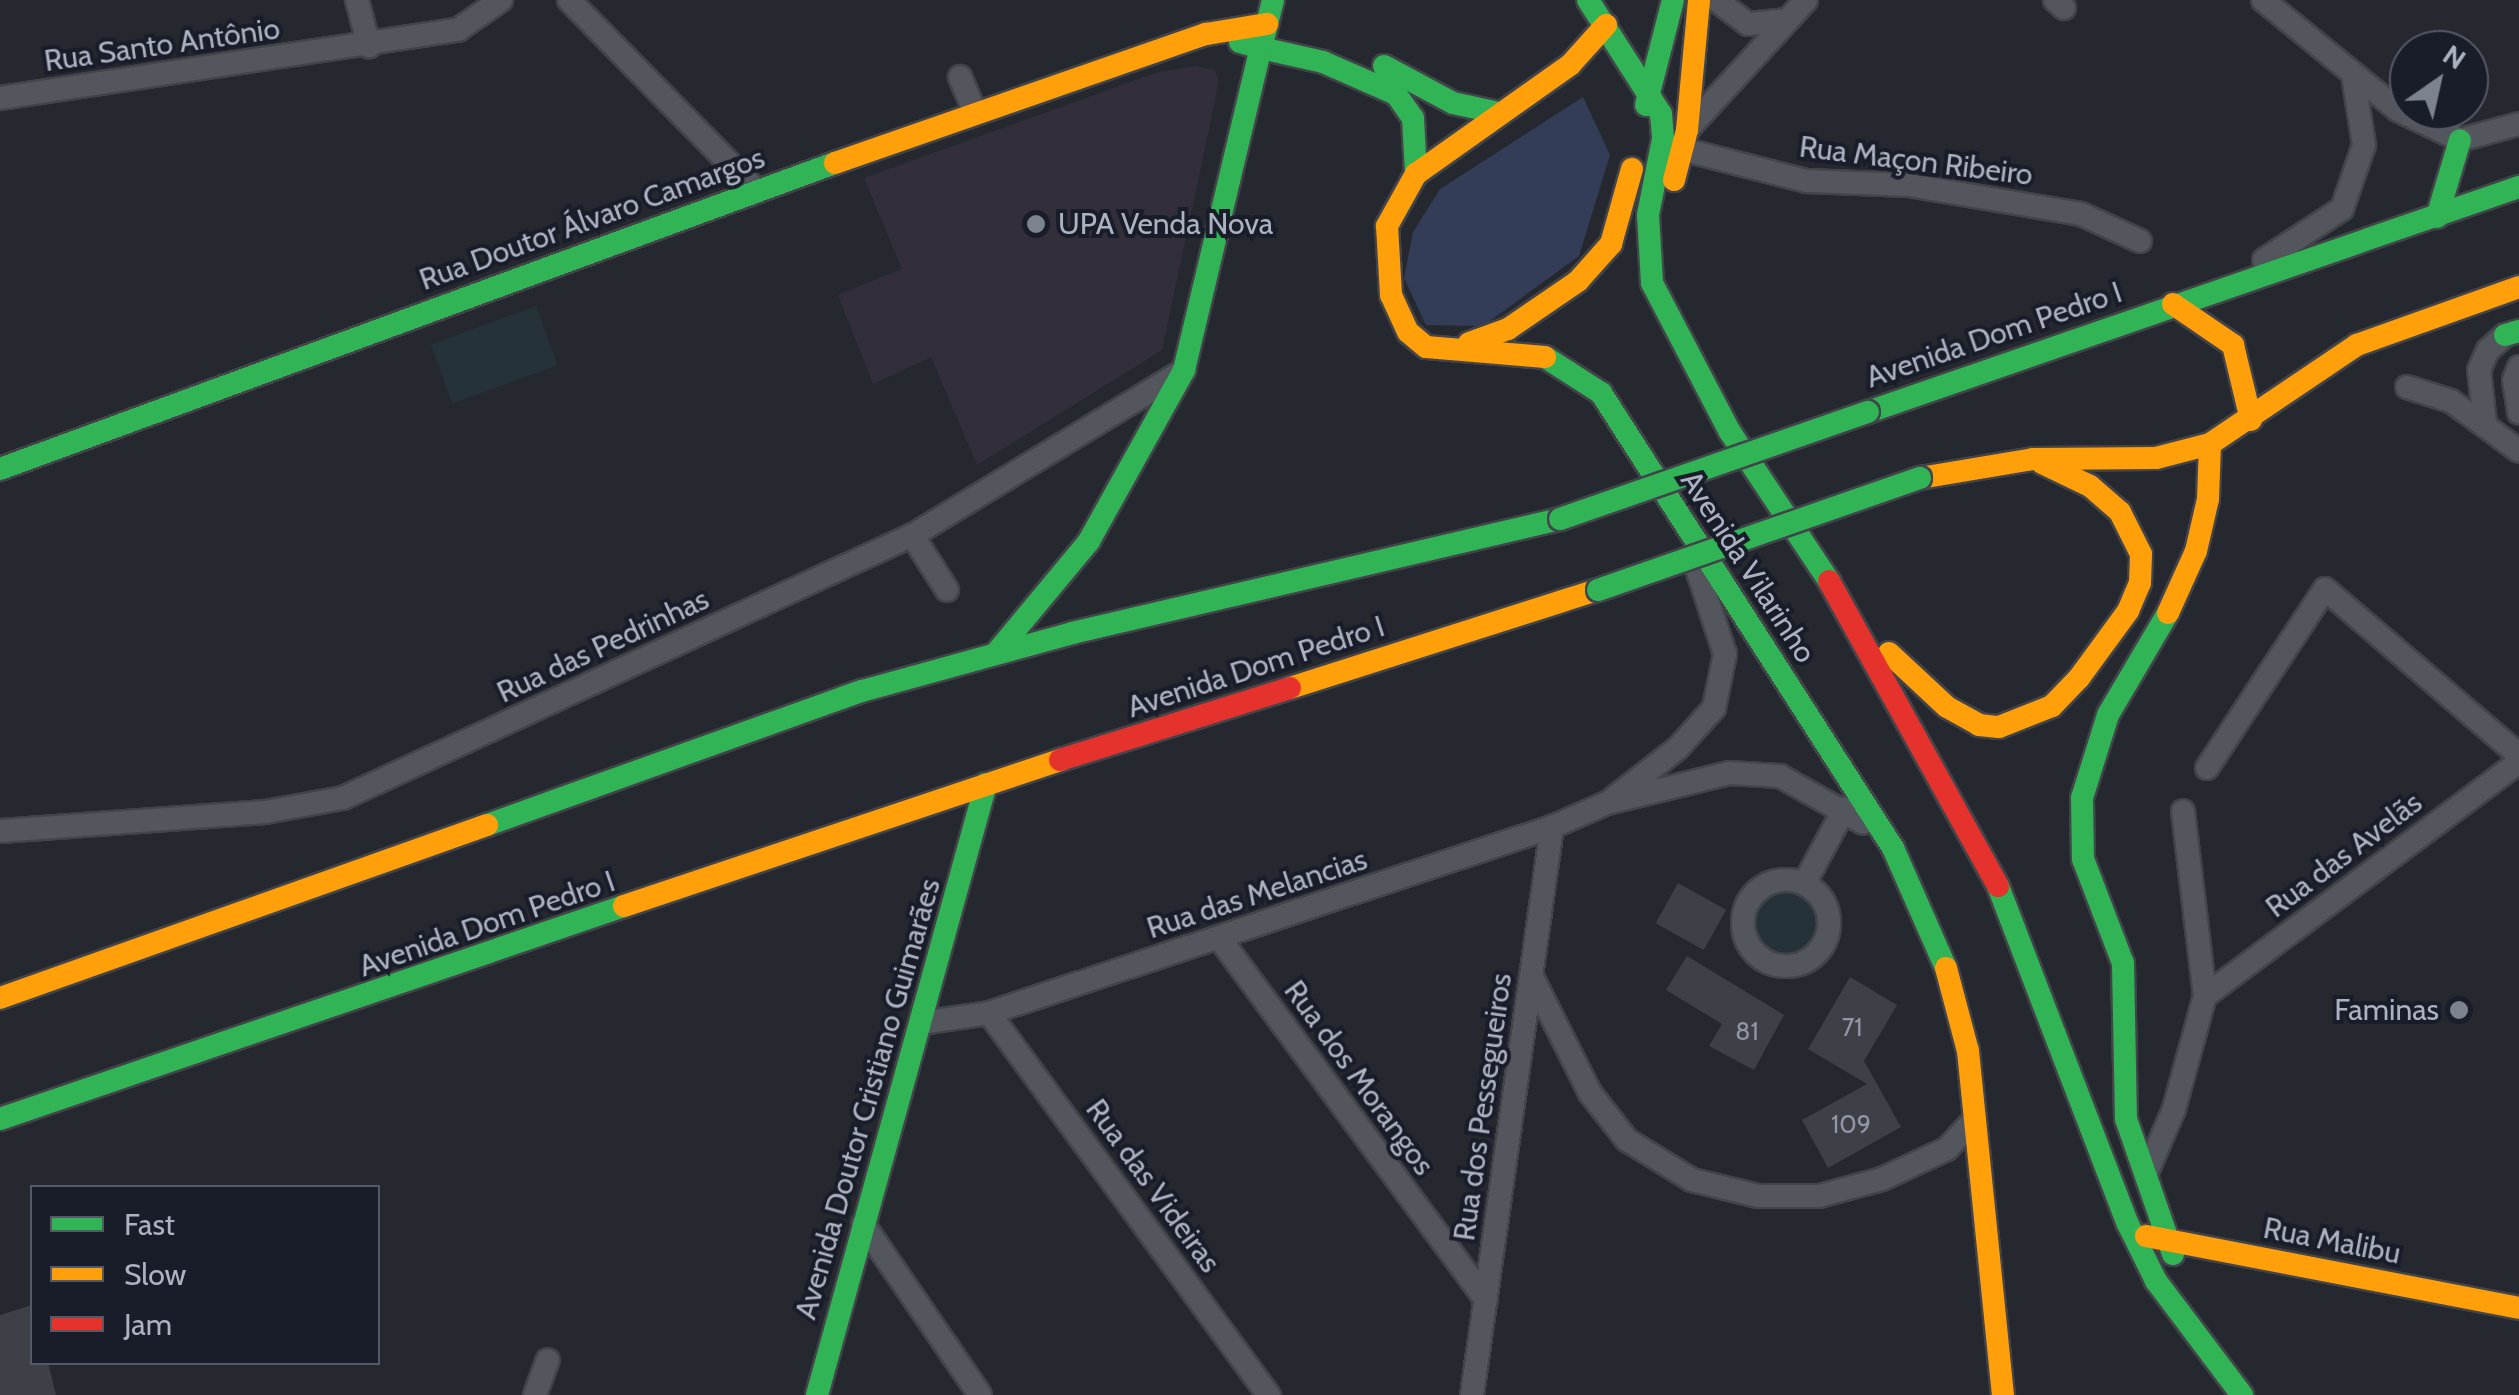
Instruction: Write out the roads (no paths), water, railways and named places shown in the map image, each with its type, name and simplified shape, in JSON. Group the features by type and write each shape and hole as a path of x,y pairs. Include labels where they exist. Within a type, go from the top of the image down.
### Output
{"main road":[{"path":"996,652 1089,541 1184,370 1273,0"},
{"path":"1588,0 1650,89 1663,139 1647,248 1652,282 1668,314"},
{"path":"1618,0 1606,25 1570,64 1416,174 1387,226 1384,260 1408,332 1444,350 1508,329 1545,306 1611,244 1673,0"},
{"name":"Avenida Vilarinho","path":"1699,0 1684,139 1667,232 1668,314 1730,432 1851,615 2007,904 2062,1064 2156,1280 2243,1395"},
{"name":"Rua Doutor Álvaro Camargos","path":"0,468 757,190 1206,34 1267,24 1359,55 1453,103 1498,112"},
{"path":"1206,34 1323,62 1396,94 1413,118 1416,174"},
{"path":"2437,217 2460,140"},
{"name":"Avenida Dom Pedro I","path":"0,998 862,691 996,652 1560,518 2519,186"},
{"name":"Avenida Dom Pedro I","path":"0,1118 947,796 1598,590 1920,478 2033,459 2156,458 2210,444 2251,420 2298,379 2356,346 2519,287"},
{"path":"2173,304 2232,345 2244,371 2251,420"},
{"name":"Avenida Vilarinho","path":"1444,350 1528,351 1559,362 1601,393 1893,848 1948,973 1978,1116 2003,1395"},
{"path":"2210,444 2208,499 2183,588 2108,714 2082,798 2083,860 2123,963 2126,1119 2164,1239 2235,1361 2243,1395"},
{"path":"1851,615 1917,683 1979,725 1999,727 2052,706 2128,611 2140,583 2141,554 2120,512 2090,486 2033,459"},
{"path":"1064,572 1058,612 1072,634"},
{"name":"Avenida Doutor Cristiano Guimarães","path":"817,1395 986,784"},
{"path":"947,796 977,820"},
{"name":"Rua Malibu","path":"2133,1234 2519,1308"}],"street":[{"path":"357,0 369,46"},
{"name":"Rua Santo Antônio","path":"0,98 369,46 459,29 500,0"},
{"path":"569,0 757,190"},
{"path":"1716,0 1748,24 1788,20"},
{"path":"1684,139 1806,0"},
{"path":"2263,0 2398,110 2460,140 2519,124"},
{"path":"2224,286 2342,209 2364,145 2354,75"},
{"path":"960,77 975,112"},
{"name":"Rua Maçon Ribeiro","path":"1684,139 1807,181 1908,185 2081,214 2140,241"},
{"path":"2485,424 2479,370 2488,350 2512,333"},
{"path":"2519,367 2514,380 2519,412"},
{"name":"Rua das Pedrinhas","path":"0,831 265,812 343,798 912,535 1184,370"},
{"path":"2407,387 2451,401 2519,451"},
{"name":"Rua das Melancias","path":"1607,803 1678,748 1714,708 1726,654 1678,516"},
{"path":"912,535 947,590"},
{"path":"2207,768 2324,590 2519,758"},
{"name":"Rua das Avelãs","path":"2205,996 2519,758"},
{"name":"Rua das Melancias","path":"921,1023 988,1013 1552,828 1607,803 1729,773 1780,776 1845,808 1893,848"},
{"path":"1804,884 1845,808"},
{"path":"2144,1179 2174,1109 2205,996 2184,812"},
{"name":"Rua dos Pessegueiros","path":"1472,1395 1552,828"},
{"name":"Rua dos Morangos","path":"1220,939 1486,1300"},
{"path":"1532,977 1590,1093 1627,1140 1692,1180 1758,1196 1819,1196 1882,1179 1946,1149 1978,1116"},
{"name":"Rua das Videiras","path":"988,1013 1269,1395"},
{"path":"1946,1149 1982,1163"},
{"path":"862,1224 980,1395"},
{"path":"535,1395 548,1360"}],"water":[{"path":"1583,97 1610,155 1579,256 1483,326 1426,325 1404,278 1413,232 1440,189"}],"place":[{"name":"UPA Venda Nova","path":"1036,224"},
{"name":"Faminas","path":"2459,1010"}]}
